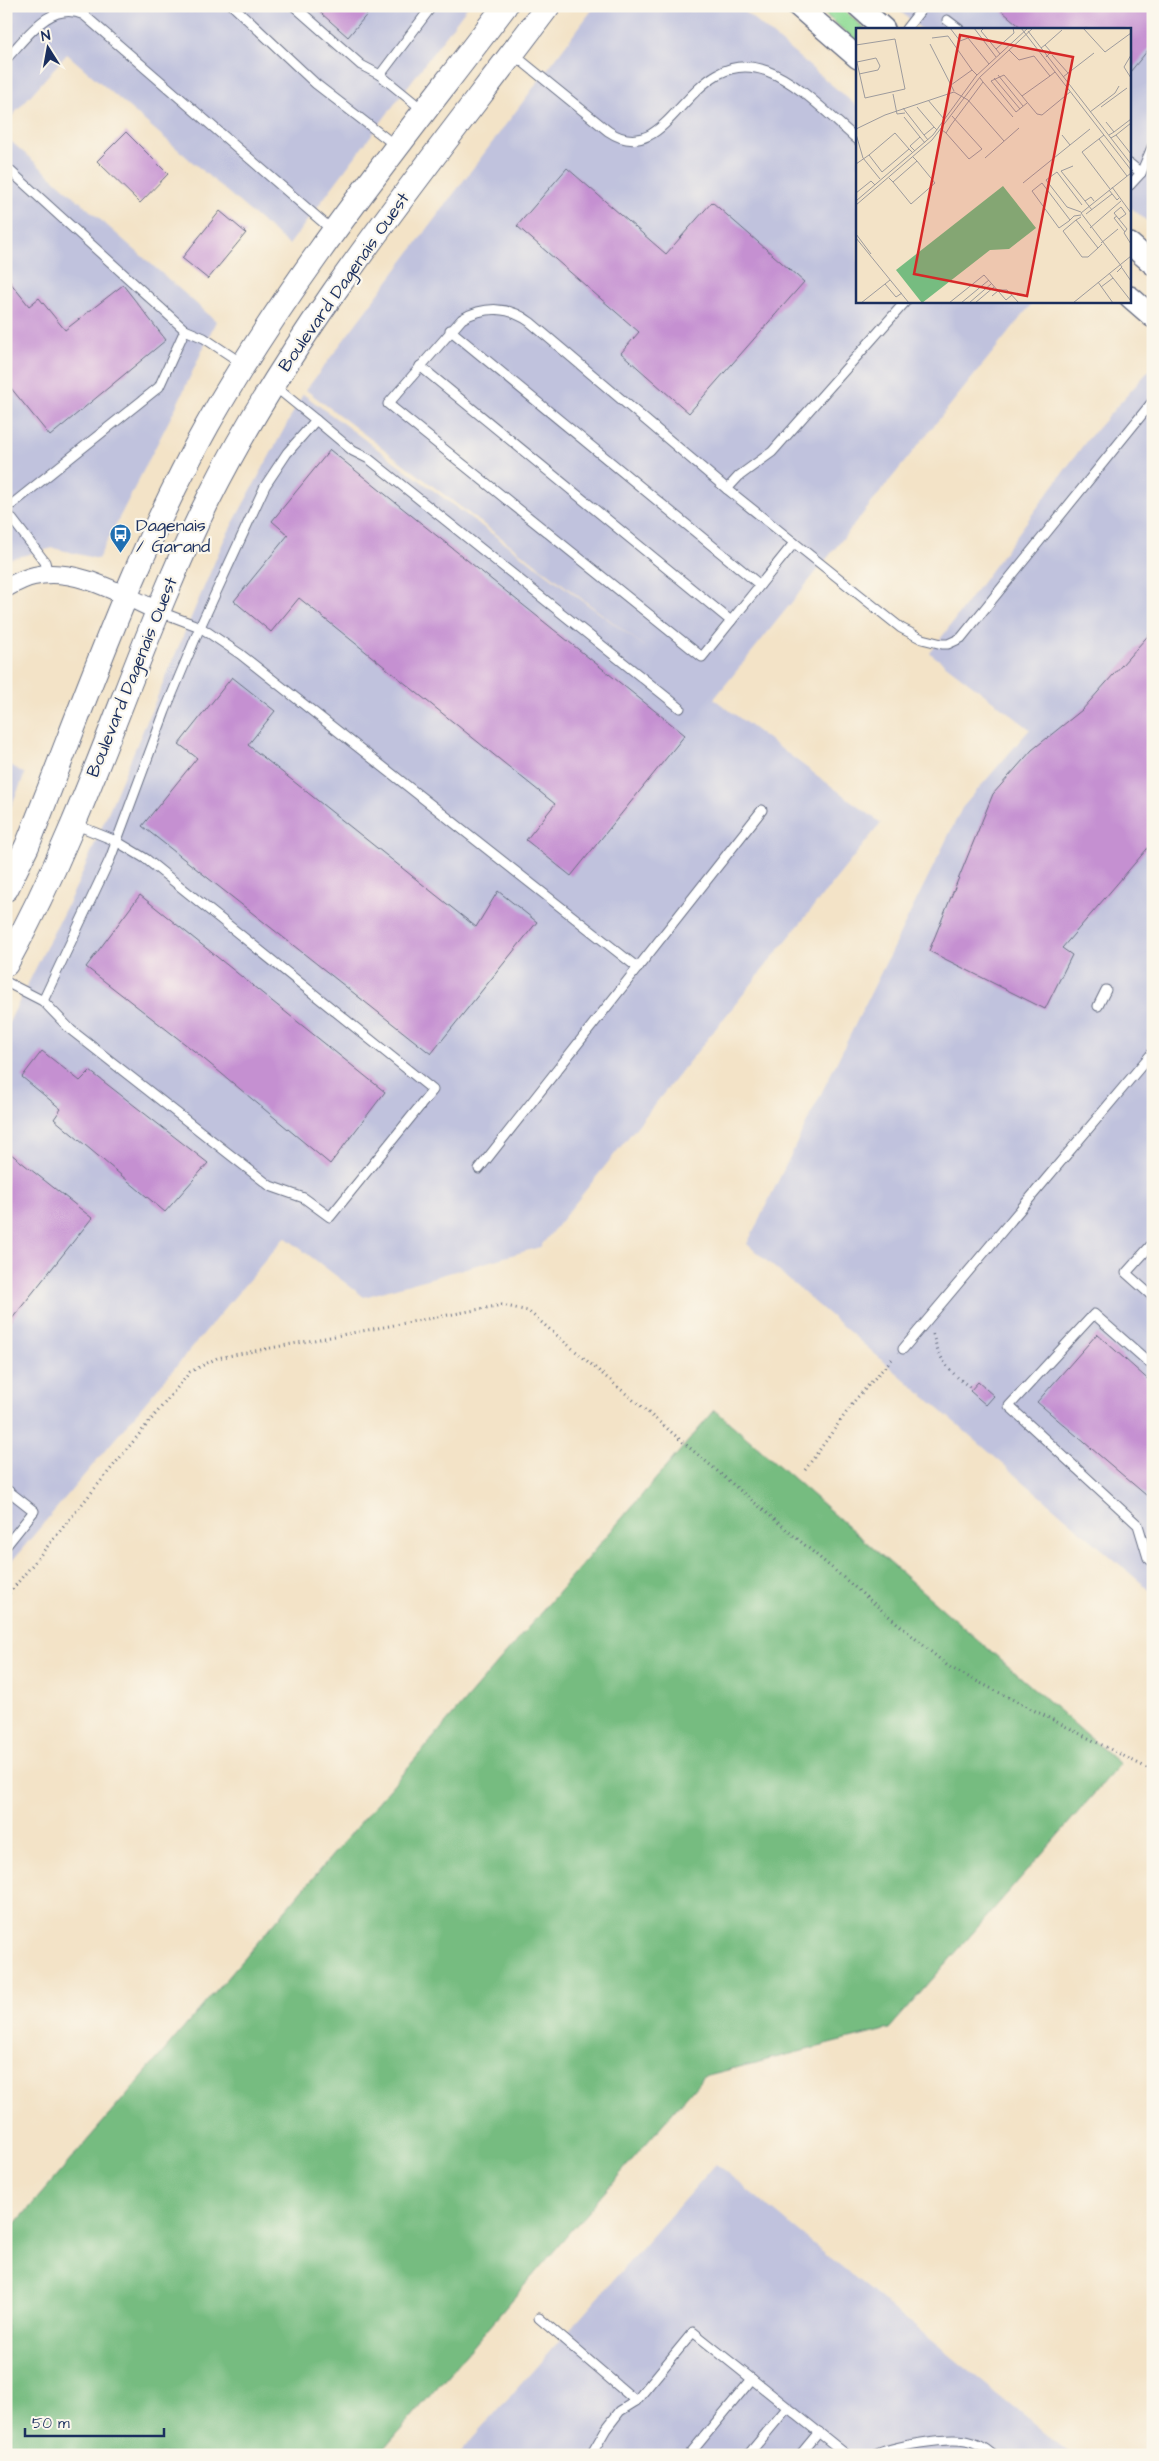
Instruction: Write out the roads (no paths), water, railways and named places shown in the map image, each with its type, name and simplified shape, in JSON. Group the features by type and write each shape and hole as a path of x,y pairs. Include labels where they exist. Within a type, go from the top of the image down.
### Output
{"main road":[{"name":"Boulevard Dagenais Ouest","path":"8,879 51,786 126,597 180,477 243,364 289,294 334,232 505,6"},
{"name":"Boulevard Dagenais Ouest","path":"6,964 38,902 73,824 158,611 208,500 272,385 321,309 548,6"}],"street":[{"path":"798,6 856,56"},
{"path":"858,6 883,28"},
{"path":"1132,246 1153,264"},
{"path":"1132,299 1153,317"},
{"path":"6,588 28,578 48,574 83,580 158,611"}],"lane":[{"path":"233,6 316,84 398,147"},
{"path":"294,6 361,65 380,75 426,111"},
{"path":"380,75 432,6"},
{"path":"907,28 924,6"},
{"path":"6,59 51,13 68,10 84,15 334,232"},
{"path":"948,20 958,28"},
{"path":"513,54 608,132 626,140 645,138 657,132 704,82 717,73 733,68 749,67 773,73 787,82 856,138"},
{"path":"1132,183 1141,173 1153,145"},
{"path":"1132,166 1141,173"},
{"path":"6,167 186,330 204,338 243,364"},
{"path":"728,490 739,476 772,452 905,302"},
{"path":"794,543 702,656 388,404 450,330 462,319 482,310 504,310 524,318 728,490 888,618 912,635 942,644 954,642 965,633 1153,401"},
{"path":"48,574 45,562 6,510 159,387 186,330"},
{"path":"450,330 760,585"},
{"path":"420,366 731,622"},
{"path":"272,385 353,451 376,465 680,708"},
{"path":"43,1001 110,859 165,711 200,626 265,486 283,459 316,420"},
{"path":"158,611 200,626 240,654 638,968"},
{"path":"479,1169 762,810"},
{"path":"6,982 43,1001 71,1030 270,1186 304,1198 330,1217 433,1090 146,859 116,841 73,824"},
{"path":"1098,1006 1106,990"},
{"path":"903,1349 1153,1052"},
{"path":"1153,1243 1126,1273 1153,1297"},
{"path":"1153,1366 1094,1314 1009,1406 1138,1525 1148,1558 1153,1562"},
{"path":"6,1489 34,1511 6,1546"},
{"path":"539,2318 636,2401"},
{"path":"591,2455 606,2429 620,2411 636,2401 693,2332 847,2455"},
{"path":"689,2455 752,2379"},
{"path":"748,2455 788,2408"},
{"path":"800,2455 818,2432"},
{"path":"875,2455 895,2448 958,2440 978,2445 993,2455"}],"place":[{"name":"Dagenais / Garand","path":"120,554"}]}
